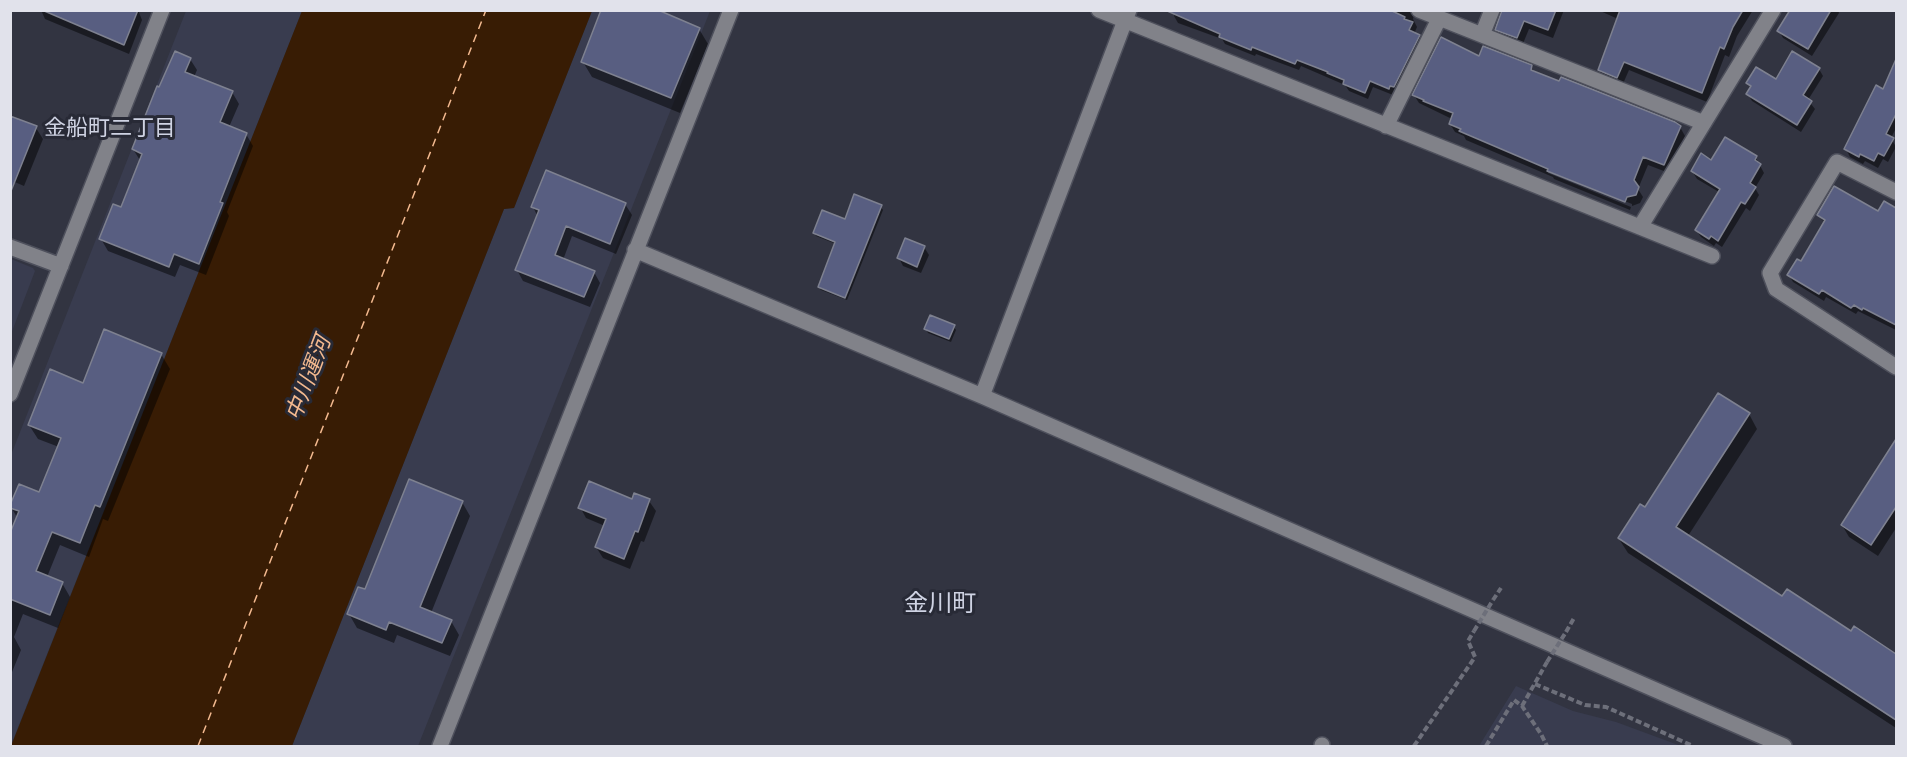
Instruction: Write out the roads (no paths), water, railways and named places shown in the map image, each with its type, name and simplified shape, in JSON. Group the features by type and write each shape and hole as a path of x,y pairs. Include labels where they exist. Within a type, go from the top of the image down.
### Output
{"street":[{"path":"10,394 162,10"},
{"path":"440,747 731,10"},
{"path":"1099,10 1127,16 1386,126 1712,256"},
{"path":"1419,10 1704,123"},
{"path":"1482,35 1492,10"},
{"path":"1640,227 1773,10"},
{"path":"982,396 1127,16"},
{"path":"1386,126 1439,18"},
{"path":"1896,192 1837,162 1770,273 1776,289 1896,367"},
{"path":"10,247 61,266"},
{"path":"635,250 982,396 1784,747"}],"water":[{"name":"中川運河","path":"302,11 592,11 514,208 504,209 292,746 11,746"}],"district":[{"name":"金船町二丁目","path":"110,130"},
{"name":"金川町","path":"940,605"}]}
